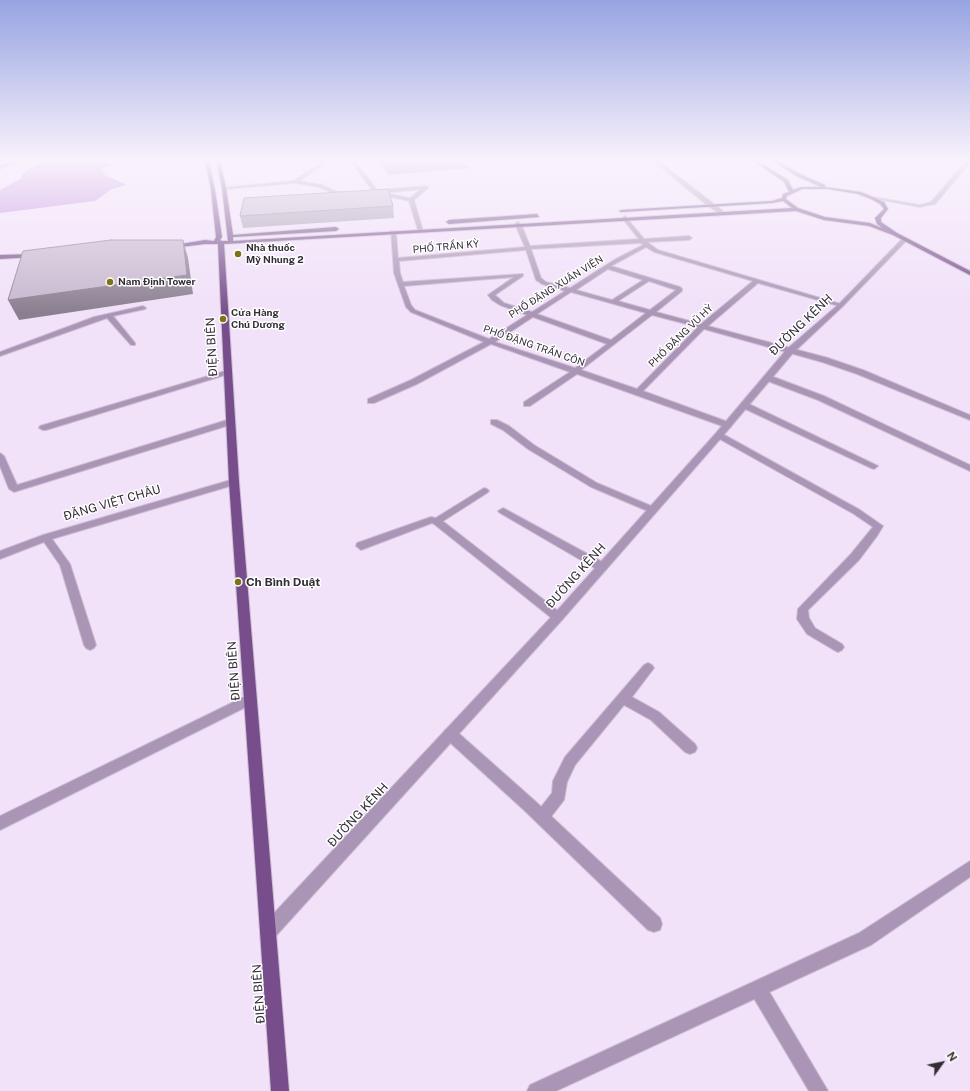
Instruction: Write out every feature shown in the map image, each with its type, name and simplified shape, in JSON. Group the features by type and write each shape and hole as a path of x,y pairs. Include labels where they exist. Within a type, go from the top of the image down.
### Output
{"main road":[{"name":"ĐIỆN BIÊN","path":"216,211 220,243 234,482 280,1091"},
{"path":"227,211 232,242"},
{"path":"618,212 635,211"},
{"path":"162,246 205,242 220,243 748,211"},
{"path":"802,211 819,216 870,225 900,237 970,273"},
{"path":"885,211 878,218 880,223 900,237"},
{"path":"841,220 874,218 883,214"},
{"path":"446,222 542,216"},
{"path":"410,224 425,223"},
{"path":"220,243 230,236 340,228"},
{"path":"0,257 39,254"}],"street":[{"path":"414,211 421,230"},
{"path":"625,218 645,244 656,251 841,304"},
{"path":"518,224 538,279 544,283 614,301 860,372 970,418"},
{"name":"PHỐ ĐẶNG TRẦN CÔN","path":"393,232 400,284 411,309 490,342 638,392 728,425"},
{"name":"ĐƯỜNG KÊNH","path":"268,932 558,617 728,425 790,351 841,304 900,237"},
{"name":"PHỐ TRẦN KỲ","path":"396,260 528,248 645,244 689,238"},
{"name":"PHỐ ĐẶNG XUÂN VIỆN","path":"371,401 414,382 490,342 616,260 645,244"},
{"path":"527,404 576,371 680,290 678,288 607,267"},
{"path":"400,284 536,274"},
{"path":"521,275 491,295 494,299 502,304 612,343"},
{"path":"614,301 648,279"},
{"name":"PHỐ ĐẶNG VŨ HỶ","path":"638,392 702,326 758,281"},
{"path":"0,354 108,315 143,308"},
{"path":"108,315 133,344"},
{"path":"43,428 228,374"},
{"path":"768,378 821,398 970,468"},
{"path":"744,405 874,466"},
{"path":"0,456 14,489 230,422"},
{"path":"494,422 506,428 531,447 594,485 653,510"},
{"path":"719,435 857,512 878,526 874,534 855,557 803,609 803,619 811,631 838,648"},
{"name":"ĐẶNG VIỆT CHÂU","path":"0,555 46,536 234,482"},
{"path":"437,521 484,491"},
{"path":"503,511 602,568"},
{"path":"361,546 432,520 437,521 558,617"},
{"path":"46,536 65,564 90,645"},
{"path":"542,817 559,795 560,781 570,760 648,668"},
{"path":"623,698 654,716 690,748"},
{"path":"0,823 250,699"},
{"path":"450,734 542,817 654,924"},
{"path":"536,1091 866,940 970,868"},
{"path":"758,989 819,1091"}],"shaded area":[{"path":"0,211 17,211 0,213"}],"building":[{"path":"241,211 318,211 240,216"},
{"path":"111,240 183,240 187,275 8,300 23,251"}],"place":[{"name":"Nhà thuốc Mỹ Nhung 2","path":"238,254"},
{"name":"Nam Định Tower","path":"110,282"},
{"name":"Cửa Hàng Chú Dương","path":"223,319"},
{"name":"Ch Bình Duật","path":"238,582"}]}
